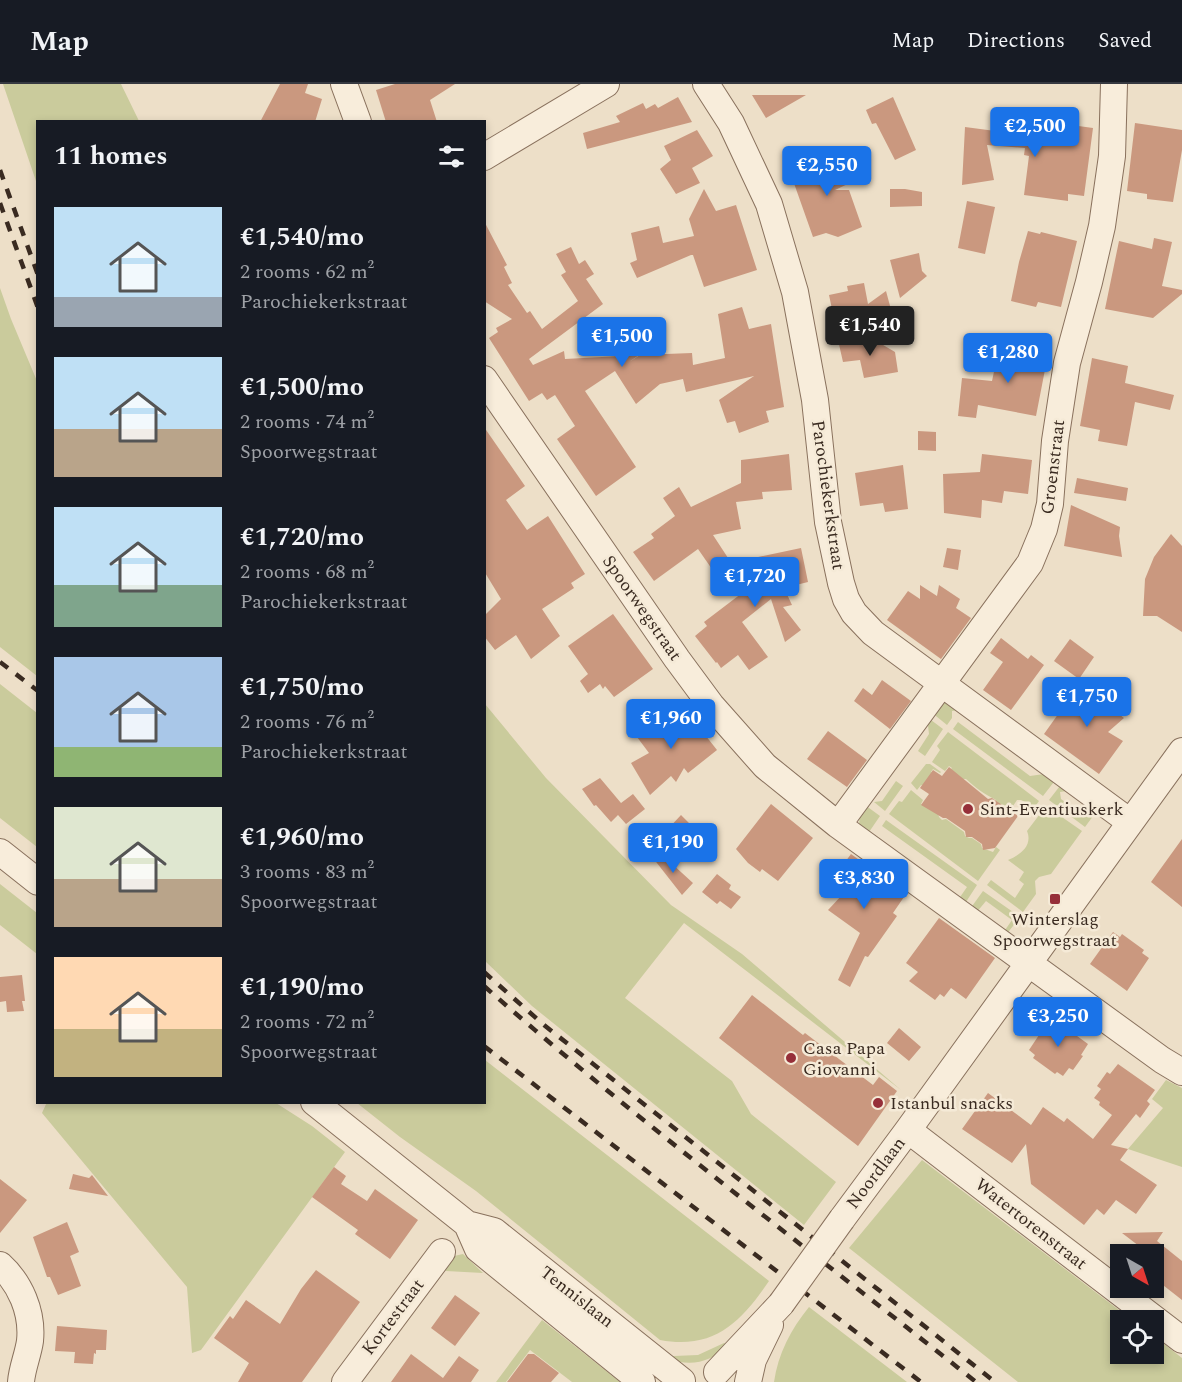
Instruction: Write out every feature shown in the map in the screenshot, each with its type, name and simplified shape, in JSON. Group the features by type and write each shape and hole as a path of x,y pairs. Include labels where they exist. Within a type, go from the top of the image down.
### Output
{"street":[{"path":"344,84 357,120"},
{"path":"486,156 606,84"},
{"name":"Parochiekerkstraat","path":"706,84 731,123 769,204 795,292 815,400 828,522 846,599 854,613 873,633 1130,822"},
{"name":"Groenstraat","path":"838,825 1030,563 1044,529 1050,504 1067,363 1102,226 1112,156 1114,84"},
{"name":"Spoorwegstraat","path":"486,382 711,705 765,766 838,825 1162,1060 1182,1072"},
{"name":"Noordlaan","path":"682,1381 704,1370 726,1377 908,1130 1182,750"},
{"path":"0,852 36,880"},
{"name":"Tennislaan","path":"317,1104 467,1224 494,1231 682,1381"},
{"name":"Watertorenstraat","path":"908,1130 1182,1340"},
{"name":"Tennislaan","path":"467,1224 478,1249 642,1382"},
{"name":"Kortestraat","path":"345,1382 442,1252"},
{"path":"0,1265 12,1276 28,1309 30,1340 21,1382"},
{"name":"Noordlaan","path":"748,1382 753,1360 781,1304"}],"green space":[{"path":"3,84 121,84 139,120 36,120 36,181"},
{"path":"0,288 36,379 36,675 0,647"},
{"path":"0,684 36,712 36,846 0,818"},
{"path":"945,701 966,709 952,711 952,718 947,725 931,712 936,704"},
{"path":"486,705 546,778 671,905 742,954 901,1090 684,923 625,998 732,1081 751,1114 836,1182 804,1225 532,1006 486,962"},
{"path":"927,717 943,729 925,756 918,751 929,734"},
{"path":"958,722 1030,776 1051,773 1057,778 1043,796 953,729"},
{"path":"948,732 1039,801 1029,815 1023,811 1025,802 1017,800 1013,806 1009,803 1004,810 996,804 996,800 980,791 966,779 962,779 950,770 952,768 949,766 945,771 932,762 940,750 937,746"},
{"path":"926,764 930,764 941,772 933,769 931,772 935,775 926,788 921,785 917,790 911,783"},
{"path":"896,781 903,786 885,811 874,802 882,801"},
{"path":"1063,782 1074,790 1060,792 1061,799 1075,810 1099,808 1085,827 1049,800"},
{"path":"911,790 923,800 921,804 938,813 942,820 946,819 964,832 965,836 981,844 982,848 993,852 996,847 1000,850 978,881 889,814"},
{"path":"865,805 880,816 867,835 859,825 860,812"},
{"path":"1046,806 1082,831 1051,874 1039,877 1035,881 1036,894 1023,912 987,885 991,880 1015,898 1024,884 1019,880 1024,872 1008,860 1027,845 1027,831"},
{"path":"886,820 977,885 964,905 958,900 967,887 882,826"},
{"path":"0,884 36,912 36,953 0,925"},
{"path":"983,891 1020,917 1006,935 1003,933 1012,920 986,901 976,913 970,909"},
{"path":"486,1061 769,1281 748,1309 724,1330 696,1341 660,1340 476,1191 358,1104 486,1104"},
{"path":"1166,1080 1182,1088 1182,1167 1128,1149 1163,1108 1152,1099"},
{"path":"46,1104 278,1104 312,1126 345,1152 201,1350 192,1353 187,1287 42,1113"},
{"path":"922,1160 1119,1310 1110,1310 1110,1364 1164,1364 1164,1344 1182,1358 1182,1382 1018,1382 849,1248"},
{"path":"463,1254 483,1273 446,1271 442,1267 454,1256"},
{"path":"809,1307 907,1382 774,1382 786,1342"},
{"path":"542,1320 620,1382 572,1382 530,1350 506,1382 496,1382"},
{"path":"724,1343 730,1346 700,1362 685,1363 667,1359 674,1356 698,1355"}],"building":[{"path":"280,84 308,84 305,93 322,99 316,120 261,120"},
{"path":"395,84 455,84 430,100 436,120 385,120 376,90"},
{"path":"752,95 806,95 766,118"},
{"path":"678,97 692,122 587,149 583,133 620,122 616,116 643,103 646,109 655,104 658,108"},
{"path":"893,97 916,150 895,160 876,123 872,124 866,110"},
{"path":"1042,121 1093,128 1084,196 1068,194 1068,201 1024,195 1029,156 1024,155 1025,148 987,145 994,180 962,185 965,127 1040,137"},
{"path":"1135,123 1182,130 1182,150 1173,202 1147,199 1147,194 1127,191"},
{"path":"697,130 713,156 692,168 700,183 676,194 660,169 671,160 664,146"},
{"path":"840,154 852,182 835,190 849,190 862,227 838,237 826,233 813,237 790,172"},
{"path":"704,189 716,211 736,205 757,270 704,287 693,255 691,255 637,278 630,263 637,260 631,233 659,226 663,243 694,236 689,219"},
{"path":"890,189 922,192 922,206 890,207"},
{"path":"967,201 995,207 985,254 958,248"},
{"path":"486,225 507,265 504,267 512,283 508,285 527,313 530,311 542,329 578,301 561,275 566,272 556,254 571,247 579,264 585,260 594,274 586,279 603,304 529,359 533,365 564,351 565,359 639,355 629,362 640,355 692,353 693,365 725,358 718,314 742,307 749,329 771,324 784,407 766,411 769,422 739,433 735,421 727,423 719,400 754,376 686,392 683,379 660,384 636,404 615,371 585,391 636,467 596,496 557,439 575,426 555,395 547,400 542,393 529,401 489,338 498,332 496,328 512,319 486,302"},
{"path":"1028,231 1077,241 1061,307 1038,302 1036,307 1011,301"},
{"path":"1154,238 1172,242 1162,286 1182,290 1182,294 1153,318 1105,309 1119,241 1152,249"},
{"path":"919,253 922,271 927,276 900,298 890,260"},
{"path":"864,283 868,304 886,291 893,317 831,332 836,328 829,295 848,291 847,286"},
{"path":"838,340 878,342 895,352 898,372 864,378 860,360 843,362"},
{"path":"1013,342 1049,349 1036,416 978,405 976,418 958,416 962,378 992,381 998,353 1010,359"},
{"path":"1092,358 1128,366 1125,383 1174,395 1170,410 1135,402 1127,446 1098,441 1100,430 1080,426"},
{"path":"486,430 525,486 506,500 527,530 548,516 585,574 571,583 574,588 542,609 560,636 531,659 516,635 495,650 486,639 486,614 501,599 486,574"},
{"path":"918,431 936,432 936,451 918,450"},
{"path":"789,454 792,490 762,492 763,499 736,502 741,529 713,535 730,561 714,572 698,549 654,581 633,552 654,538 651,534 675,516 663,498 679,487 691,507 741,483 741,460"},
{"path":"982,454 1032,460 1028,494 1004,491 1002,503 982,500 981,518 944,513 943,474 980,472"},
{"path":"903,465 908,509 885,512 883,503 860,506 855,473"},
{"path":"1077,478 1128,488 1126,501 1074,493"},
{"path":"1071,505 1120,527 1122,557 1064,546"},
{"path":"1171,534 1182,546 1182,632 1157,616 1143,616 1145,579 1154,557"},
{"path":"801,548 808,582 784,588 792,605 783,607 801,630 785,642 771,599 742,622 768,657 749,670 738,655 721,668 695,636 707,626 704,622 750,587 739,561"},
{"path":"947,548 961,550 958,570 943,567"},
{"path":"920,585 937,596 939,585 960,599 956,608 971,618 941,659 887,620 908,591 920,599"},
{"path":"613,614 653,669 614,697 605,686 603,689 600,684 588,693 580,681 588,674 568,646"},
{"path":"1001,638 1028,659 1031,655 1044,665 1011,710 983,690 1003,662 990,653"},
{"path":"1070,639 1094,657 1079,679 1054,661"},
{"path":"882,680 911,701 890,729 854,701 863,688 872,695"},
{"path":"1081,682 1108,702 1106,704 1124,718 1108,732 1123,741 1099,774 1044,734"},
{"path":"683,707 717,750 688,773 684,768 676,782 671,776 650,795 631,763 649,753 637,737 660,718 663,722"},
{"path":"828,731 867,760 847,787 807,759"},
{"name":"Sint-Eventiuskerk","path":"949,767 988,799 992,798 1018,816 995,848 983,850 982,844 972,837 966,837 965,831 921,805 929,794 920,788 933,770 942,776"},
{"path":"600,778 621,803 633,794 645,809 626,824 618,815 611,822 596,805 594,806 582,789"},
{"path":"771,804 813,838 778,881 762,869 760,872 748,863 736,849"},
{"path":"681,815 692,826 681,838 667,830"},
{"path":"689,830 698,842 698,849 674,866 666,853"},
{"path":"1182,839 1182,907 1151,882"},
{"path":"659,852 693,883 682,895 653,858"},
{"path":"851,854 906,894 893,913 897,916 868,957 865,956 850,987 838,980 860,933 828,910 843,894 829,884"},
{"path":"717,874 731,885 729,889 741,897 731,909 720,901 717,904 702,892"},
{"path":"939,918 995,958 966,999 951,988 944,997 940,994 935,1000 909,981 918,972 906,963"},
{"path":"1113,932 1120,937 1122,934 1144,950 1142,953 1149,958 1127,991 1090,964"},
{"path":"22,975 24,1011 7,1012 6,1001 0,1002 0,977"},
{"name":"Casa Papa Giovanni","path":"752,995 873,1085 879,1077 897,1091 858,1146 719,1038"},
{"path":"1051,1017 1088,1044 1073,1070 1069,1068 1063,1076 1057,1072 1055,1074 1033,1058 1035,1055 1029,1050"},
{"path":"899,1028 921,1047 909,1061 887,1043"},
{"path":"1118,1064 1155,1090 1147,1101 1150,1104 1140,1118 1136,1114 1111,1145 1128,1149 1120,1160 1157,1185 1136,1214 1116,1200 1104,1215 1097,1209 1084,1225 1031,1184 1026,1144 1012,1163 962,1129 988,1093 1031,1125 1043,1107 1064,1122 1067,1118 1093,1139 1112,1115 1094,1098 1101,1089 1097,1086 1107,1072 1110,1074"},
{"path":"334,1167 346,1176 341,1184 367,1201 375,1189 418,1220 390,1259 355,1234 358,1230 312,1197"},
{"path":"73,1174 89,1178 92,1175 108,1196 69,1189"},
{"path":"0,1179 27,1200 0,1233"},
{"path":"67,1222 79,1252 70,1256 81,1286 58,1295 50,1277 47,1277 33,1237"},
{"path":"1163,1232 1157,1241 1161,1244 1136,1244 1122,1233"},
{"path":"1164,1247 1182,1261 1182,1300 1164,1286"},
{"path":"316,1270 360,1302 302,1382 238,1382 249,1363 214,1338 230,1316 233,1319 246,1300 280,1324 301,1289"},
{"path":"455,1295 480,1313 455,1346 431,1328"},
{"path":"57,1326 107,1330 106,1350 96,1350 93,1364 74,1363 75,1352 55,1351"},
{"path":"411,1354 443,1378 459,1356 479,1370 471,1382 391,1382"},
{"path":"528,1354 534,1354 559,1373 551,1382 507,1382"}],"railway":[{"path":"0,170 36,269"},
{"path":"0,203 36,302"},
{"path":"0,662 36,689"},
{"path":"486,974 544,1025 995,1382"},
{"path":"486,988 666,1138 976,1382"},
{"path":"486,1048 921,1382"}],"place":[{"name":"Sint-Eventiuskerk","path":"968,809"},
{"name":"Winterslag Spoorwegstraat","path":"1055,899"},
{"name":"Casa Papa Giovanni","path":"791,1058"},
{"name":"Istanbul snacks","path":"878,1103"}]}
